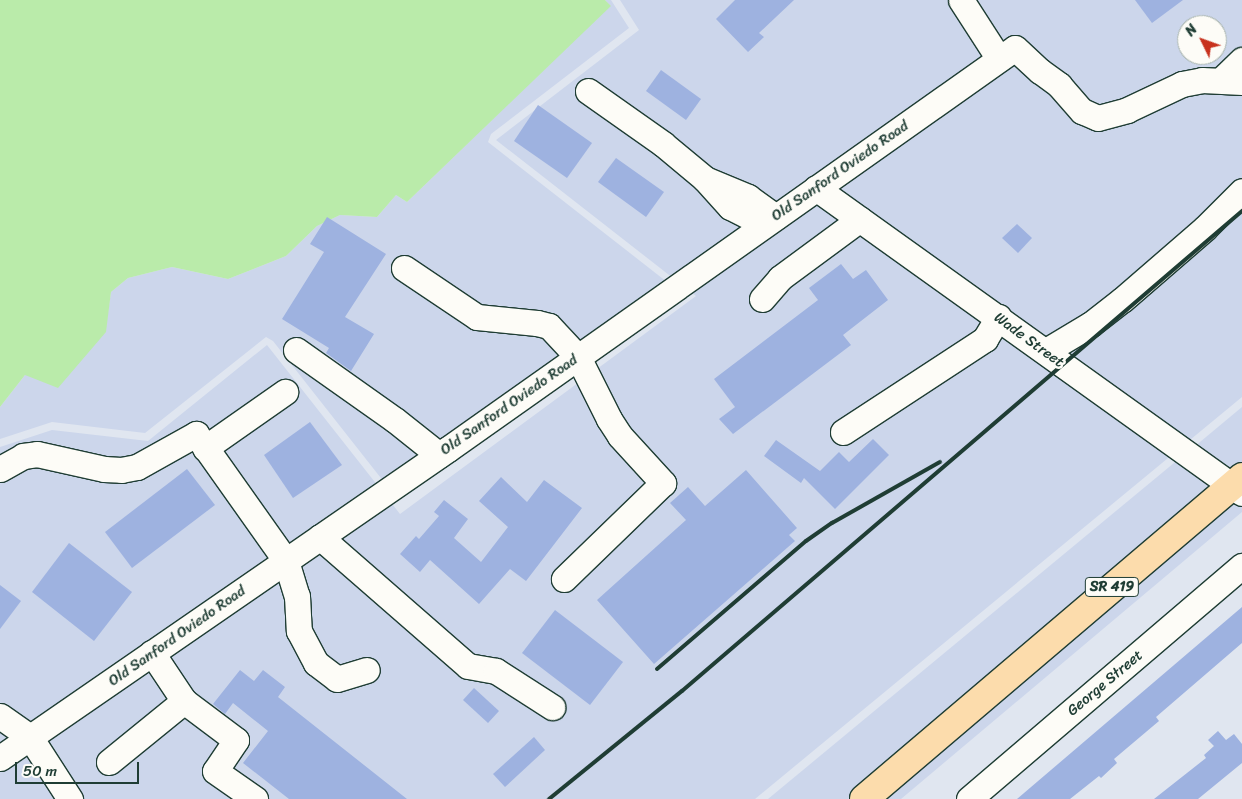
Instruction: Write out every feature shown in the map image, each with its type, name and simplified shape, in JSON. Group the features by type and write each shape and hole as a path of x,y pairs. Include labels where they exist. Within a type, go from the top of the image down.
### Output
{"main road":[{"name":"SR 419","path":"864,799 991,689 1239,485"}],"street":[{"path":"972,6 1007,53 1040,71 1059,85 1082,111 1098,118 1127,110 1182,84 1202,80 1231,81 1242,60"},
{"name":"Old Sanford Oviedo Road","path":"0,758 439,455 1007,53"},
{"path":"588,92 663,144 705,179 748,196 770,220"},
{"name":"Wade Street","path":"816,188 1239,485"},
{"path":"1046,351 1091,324 1122,300 1205,228 1242,191"},
{"path":"762,299 780,278 860,218"},
{"path":"404,268 477,317 538,322 549,326 578,357 613,424 663,483 564,579"},
{"path":"843,432 985,339 998,317"},
{"path":"296,350 394,420 439,455"},
{"path":"205,448 286,392"},
{"path":"0,469 23,456 37,454 104,469 121,470 137,467 196,434 286,561 297,596 300,631 316,663 337,679 367,670"},
{"path":"320,537 468,666 496,671 552,707"},
{"name":"George Street","path":"969,799 1242,566"},
{"path":"152,653 184,701 236,740 215,771 255,799"},
{"path":"109,762 184,701"},
{"path":"0,716 30,737 68,798"}],"shaded area":[{"path":"605,0 611,0 629,28 491,134 488,142 667,282 384,482 273,341 266,337 145,433 52,422 0,439 0,407 25,375 105,333 111,292 128,278 172,267 228,279 286,256 317,226 340,215 377,217 396,195 407,202 610,6"},
{"path":"620,0 1242,0 1242,397 755,799 0,799 0,447 52,430 148,441 267,345 400,514 696,296 496,140 639,30"},
{"path":"1242,407 1242,465 1231,474 1194,447"},
{"path":"1180,458 1218,485 848,799 768,799"},
{"path":"1233,498 1242,503 1242,512 901,799 877,799"}],"green space":[{"path":"0,0 605,0 611,6 407,202 396,195 377,217 340,215 317,226 286,256 228,279 172,267 128,278 111,292 106,332 58,388 25,375 0,407"}],"building":[{"path":"735,0 794,0 759,33 764,37 748,52 716,19"},
{"path":"1135,0 1183,0 1152,23"},
{"path":"661,70 701,99 686,120 646,91"},
{"path":"538,105 592,143 567,178 514,141"},
{"path":"616,158 664,192 646,217 598,182"},
{"path":"327,217 386,254 345,317 374,334 351,371 326,353 329,348 282,319 324,252 310,244"},
{"path":"1017,224 1032,238 1018,253 1002,238"},
{"path":"841,264 853,279 866,270 888,300 843,335 851,345 733,434 719,419 735,407 714,379 818,300 809,288"},
{"path":"310,422 342,465 293,498 264,455"},
{"path":"873,439 889,455 835,509 804,478 801,483 764,456 776,440 820,471 839,452 849,462"},
{"path":"187,469 215,505 132,568 105,532"},
{"path":"746,470 797,528 789,535 795,541 654,664 597,600 686,520 670,503 688,487 705,506"},
{"path":"501,477 527,502 544,480 582,508 526,581 510,569 479,604 430,560 420,572 400,554 416,536 419,539 439,516 434,512 444,500 468,519 454,538 481,562 508,527 479,501"},
{"path":"69,543 132,592 94,641 32,592"},
{"path":"0,585 21,601 0,629"},
{"path":"1242,607 1242,643 1156,717 1159,721 1114,759 1117,763 1101,778 1099,776 1070,799 1017,799"},
{"path":"555,610 623,662 590,705 522,653"},
{"path":"240,670 254,681 263,670 285,687 278,697 407,799 289,799 243,763 268,731 233,703 225,714 213,704"},
{"path":"474,688 499,711 488,723 463,700"},
{"path":"1218,731 1226,740 1234,734 1242,744 1242,763 1198,799 1154,799 1206,758 1204,755 1214,746 1208,740"},
{"path":"534,737 545,750 505,787 493,774"}],"railway":[{"path":"549,799 682,691 1242,211"},
{"path":"657,669 806,541 832,523 940,462"}]}
